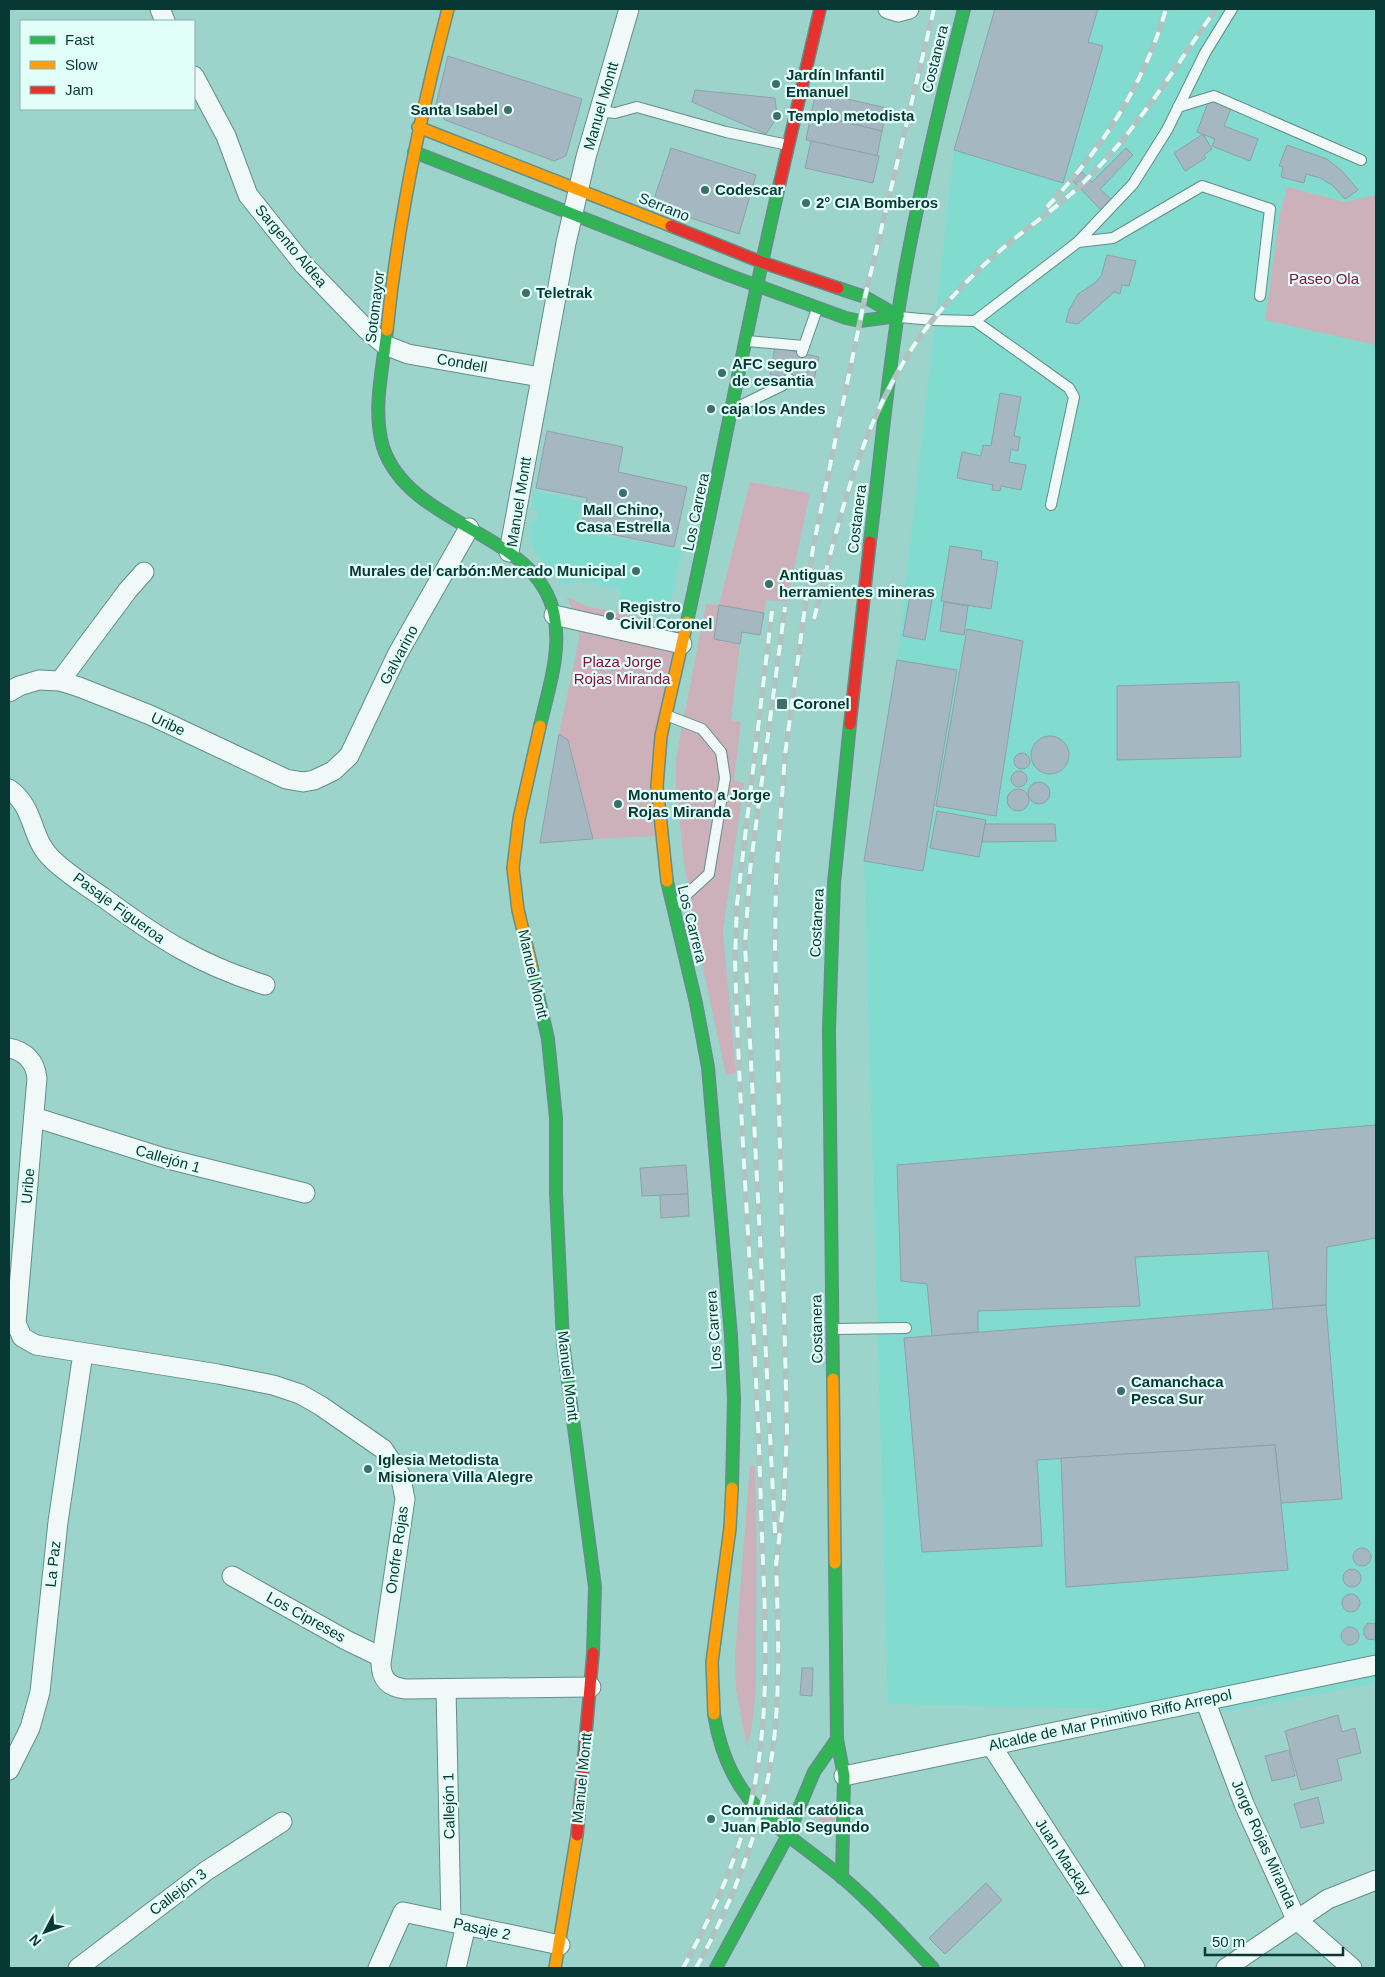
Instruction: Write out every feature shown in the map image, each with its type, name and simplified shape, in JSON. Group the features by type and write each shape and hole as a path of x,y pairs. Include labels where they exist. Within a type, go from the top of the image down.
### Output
{"main road":[{"name":"Sotomayor","path":"448,9 418,127 400,230 385,345 379,414 380,430 390,463 415,494 509,552"},
{"name":"Los Carrera","path":"820,9 756,286 747,340 666,715 658,760 657,786 662,850 672,907 696,1003 708,1067 734,1399 734,1459 730,1528 712,1662 714,1718 726,1759 736,1781 760,1811 787,1836 842,1878 893,1925 934,1968"},
{"name":"Costanera","path":"842,1878 844,1776 837,1739 829,1021 833,892 853,688 887,389 898,316 929,149 964,9"},
{"name":"Serrano","path":"418,127 762,262 865,297 898,316"},
{"name":"Serrano","path":"414,152 756,286 817,307 860,321 898,316"},
{"name":"Manuel Montt","path":"509,552 528,566 536,576 550,601 557,630 556,657 519,819 514,851 514,881 518,910 548,1038 552,1066 556,1118 556,1192 563,1343 588,1513 594,1587 591,1688 577,1832 555,1968"},
{"path":"717,1967 787,1836 814,1772 837,1739"}],"street":[{"name":"Manuel Montt","path":"509,552 540,377 572,215 599,111 629,9"},
{"path":"888,9 898,12 909,9"},
{"name":"Sargento Aldea","path":"195,78 226,136 248,195 262,215 310,271 367,330 385,345"},
{"name":"Condell","path":"385,345 408,354 540,377"},
{"name":"Galvarino","path":"324,776 337,768 349,756 397,655 469,528"},
{"path":"60,681 128,590 144,572"},
{"path":"554,615 682,644"},
{"name":"Uribe","path":"9,692 29,682 44,680 60,681 150,715 286,779 303,782 324,776"},
{"name":"Pasaje Figueroa","path":"9,789 27,807 42,846 59,865 178,950 213,966 265,985"},
{"name":"Uribe","path":"9,1048 23,1052 36,1070 34,1117 16,1323 22,1337"},
{"name":"Callejón 1","path":"34,1117 164,1158 305,1193"},
{"name":"Onofre Rojas","path":"22,1337 36,1345 218,1374 273,1385 300,1394 321,1406 383,1449 400,1474 405,1499 381,1672 383,1678 394,1686 405,1689 591,1688"},
{"name":"La Paz","path":"10,1764 30,1728 40,1692 58,1522 83,1353"},
{"name":"Los Cipreses","path":"232,1576 346,1640 382,1657"},
{"name":"Alcalde de Mar Primitivo Riffo Arrepol","path":"844,1776 1376,1665"},
{"name":"Callejón 1","path":"446,1689 459,1924 456,1968"},
{"name":"Jorge Rojas Miranda","path":"1206,1700 1244,1804 1296,1919 1352,1968"},
{"name":"Juan Mackay","path":"991,1745 1134,1968"},
{"name":"Callejón 3","path":"78,1968 206,1871 282,1822"},
{"path":"1226,1968 1328,1899 1376,1880"},
{"name":"Pasaje 2","path":"378,1968 403,1912 560,1946"}],"lane":[{"path":"1052,505 1074,397 1069,388 975,321 1078,242 1133,184 1167,130 1205,53 1232,9"},
{"path":"1178,107 1214,96 1361,160"},
{"path":"599,111 615,113 637,107 726,132 789,145"},
{"path":"1078,242 1113,238 1202,186 1270,208 1260,296"},
{"path":"747,340 803,350 817,307"},
{"name":"Serrano","path":"898,316 933,320 975,321"},
{"path":"732,410 783,385 789,378"},
{"path":"666,715 702,728 721,752 725,778 709,874 672,907"},
{"path":"832,1329 906,1328"}],"shaded area":[{"path":"995,9 1376,9 1376,195 1345,202 1287,187 1280,213 1265,320 1376,345 1376,1683 1227,1711 888,1704 864,861 897,660 954,150"},
{"path":"534,490 581,502 577,531 682,550 668,615 619,604 620,590 575,579 573,585 560,582 560,572 551,569 537,555 532,545 529,525 531,520 537,521 539,511 531,509"}],"green space":[{"name":"Paseo Ola","path":"1287,187 1345,202 1376,195 1376,345 1265,320 1280,213"},
{"path":"750,482 810,493 787,602 766,600 764,613 719,605"},
{"name":"Plaza Jorge Rojas Miranda","path":"566,596 586,606 682,626 657,836 593,839 568,740 559,734 579,640 578,619"},
{"path":"706,604 719,605 714,639 740,645 731,720 741,722 734,780 744,783 723,931 736,1073 726,1075 695,931 684,863 676,787 676,758"},
{"path":"750,1465 755,1467 756,1489 756,1667 753,1721 747,1747 736,1690 735,1655"},
{"path":"819,1809 836,1813 830,1837 825,1837 822,1830 819,1820"}],"building":[{"path":"995,9 1098,9 1088,42 1103,46 1063,183 954,150"},
{"name":"Santa Isabel","path":"448,56 582,99 566,156 554,161 445,120 435,108"},
{"path":"695,90 775,98 777,117 766,134 692,102"},
{"path":"816,92 887,108 882,131 811,114"},
{"path":"1210,97 1232,106 1224,126 1258,139 1250,161 1212,146 1215,139 1197,132"},
{"path":"811,114 882,131 877,156 806,140"},
{"path":"1203,134 1212,149 1204,155 1206,158 1185,171 1174,153"},
{"path":"811,141 879,156 873,183 805,168"},
{"path":"1287,145 1327,159 1343,172 1358,190 1345,199 1332,185 1320,178 1306,174 1304,183 1281,177 1283,167 1279,166"},
{"name":"Codescar","path":"671,148 756,175 739,234 652,205"},
{"path":"1126,148 1133,155 1100,189 1112,200 1102,211 1073,181 1082,172 1092,182"},
{"path":"1107,255 1136,261 1129,286 1122,285 1120,294 1114,292 1078,324 1066,322 1069,310 1078,294 1095,283 1101,276"},
{"path":"775,347 819,357 813,384 770,374"},
{"path":"1000,393 1021,397 1014,436 1020,437 1018,451 1011,449 1009,462 1026,465 1021,490 1001,486 1000,491 992,490 993,485 957,478 962,452 981,456 983,445 991,446"},
{"name":"Mall Chino, Casa Estrella","path":"547,431 623,447 618,472 687,487 674,547 581,528 587,498 536,488"},
{"path":"950,546 982,551 981,559 998,562 991,609 941,601"},
{"path":"911,589 933,593 925,640 903,636"},
{"path":"944,602 968,606 964,635 940,631"},
{"path":"719,605 764,613 760,635 742,632 740,644 714,639"},
{"path":"967,629 1023,641 996,816 936,806"},
{"path":"897,660 957,670 923,871 864,861"},
{"path":"1239,682 1241,757 1117,760 1117,686"},
{"path":"559,734 568,740 593,839 540,843"},
{"path":"1050,736 1063,742 1069,755 1063,768 1050,774 1037,768 1031,755 1037,742"},
{"path":"1019,753 1025,753 1030,758 1028,767 1019,769 1014,764 1014,758"},
{"path":"1016,771 1022,771 1027,776 1025,785 1016,787 1011,782 1011,776"},
{"path":"1039,782 1047,785 1050,793 1047,801 1039,804 1031,801 1028,793 1031,785"},
{"path":"1018,789 1026,792 1029,800 1026,808 1018,811 1010,808 1007,800 1010,792"},
{"path":"937,811 986,820 979,857 930,848"},
{"path":"985,824 1055,824 1056,841 982,842"},
{"path":"1376,1125 1376,1238 1327,1247 1326,1305 1273,1309 1268,1251 1135,1257 1140,1306 978,1311 978,1332 932,1336 927,1284 901,1281 897,1165"},
{"path":"686,1165 688,1194 642,1196 640,1168"},
{"path":"688,1194 689,1216 661,1218 660,1195"},
{"name":"Camanchaca Pesca Sur","path":"1326,1305 1342,1499 1281,1503 1275,1445 1037,1460 1042,1546 922,1552 904,1338"},
{"path":"1275,1445 1288,1570 1066,1587 1061,1458"},
{"path":"1362,1548 1368,1551 1371,1557 1368,1563 1362,1566 1356,1563 1353,1557 1356,1551"},
{"path":"1352,1569 1358,1572 1361,1578 1358,1584 1352,1587 1346,1584 1343,1578 1346,1572"},
{"path":"1351,1594 1357,1597 1360,1603 1357,1609 1351,1612 1345,1609 1342,1603 1345,1597"},
{"path":"1368,1623 1376,1624 1375,1640 1367,1639 1364,1634 1364,1628"},
{"path":"1350,1627 1356,1630 1359,1636 1356,1642 1350,1645 1344,1642 1341,1636 1344,1630"},
{"path":"802,1668 813,1668 812,1696 800,1695"},
{"path":"1338,1715 1342,1732 1355,1728 1361,1753 1337,1759 1342,1780 1301,1790 1285,1731"},
{"path":"1289,1750 1295,1776 1272,1781 1265,1756"},
{"path":"1318,1797 1324,1823 1301,1828 1294,1804"},
{"path":"986,1883 1002,1900 945,1954 929,1938"}],"railway":[{"path":"776,1566 784,1497 787,1430 775,947 776,880 785,755 813,548 865,297 934,9"},
{"path":"1047,207 1085,163 1118,115 1146,64 1166,9"},
{"path":"814,619 832,546 853,475 880,407 917,341 951,298 978,271 1005,246 1070,195 1105,161 1155,98 1216,9"},
{"path":"775,1533 745,944 750,870 785,607"},
{"path":"683,1968 714,1908 739,1845 751,1802 758,1766 765,1693 764,1583 759,1440 740,1096 735,959 737,904 772,611"},
{"path":"696,1968 731,1898 749,1849 764,1799 776,1720 778,1640 776,1560"}],"traffic: fast":[{"path":"870,542 899,305 932,140 964,9"},
{"path":"414,152 728,275 846,318 860,321 898,316"},
{"path":"687,622 780,182"},
{"path":"838,288 865,297 898,316"},
{"path":"387,330 379,389 378,418 383,447 397,474 419,496 444,514 500,546 524,564 543,586 554,614 556,628 555,657 540,726"},
{"path":"833,1379 829,1030 834,883 850,724"},
{"path":"667,881 696,1003 708,1067 731,1336 734,1399 732,1488"},
{"path":"532,968 548,1039 556,1118 556,1192 563,1343 595,1587 593,1653"},
{"path":"716,1968 787,1837 814,1772 837,1739 835,1563"},
{"path":"714,1714 721,1746 732,1771 745,1793 760,1811 778,1828 856,1889 933,1968"},
{"path":"837,1739 844,1776 842,1878"}],"traffic: slow":[{"path":"387,330 397,248 411,168 448,9"},
{"path":"418,127 671,226"},
{"path":"667,881 657,786 661,736 687,622"},
{"path":"532,968 518,910 513,868 519,819 540,726"},
{"path":"833,1379 835,1563"},
{"path":"714,1714 712,1662 730,1528 732,1488"},
{"path":"555,1968 577,1835"}],"traffic: jam":[{"path":"780,182 820,9"},
{"path":"671,226 761,262 838,288"},
{"path":"850,724 870,542"},
{"path":"577,1835 593,1653"}],"place":[{"name":"Jardín Infantil Emanuel","path":"776,84"},
{"name":"Santa Isabel","path":"508,110"},
{"name":"Templo metodista","path":"777,116"},
{"name":"Codescar","path":"705,190"},
{"name":"2° CIA Bomberos","path":"806,203"},
{"name":"Teletrak","path":"526,293"},
{"name":"AFC seguro de cesantia","path":"722,373"},
{"name":"caja los Andes","path":"711,409"},
{"name":"Mall Chino, Casa Estrella","path":"623,493"},
{"name":"Murales del carbón:Mercado Municipal","path":"636,571"},
{"name":"Antiguas herramientes mineras","path":"769,584"},
{"name":"Registro Civil Coronel","path":"610,616"},
{"name":"Coronel","path":"782,704"},
{"name":"Monumento a Jorge Rojas Miranda","path":"618,804"},
{"name":"Camanchaca Pesca Sur","path":"1121,1391"},
{"name":"Iglesia Metodista Misionera Villa Alegre","path":"368,1469"},
{"name":"Comunidad católica Juan Pablo Segundo","path":"711,1819"}]}
